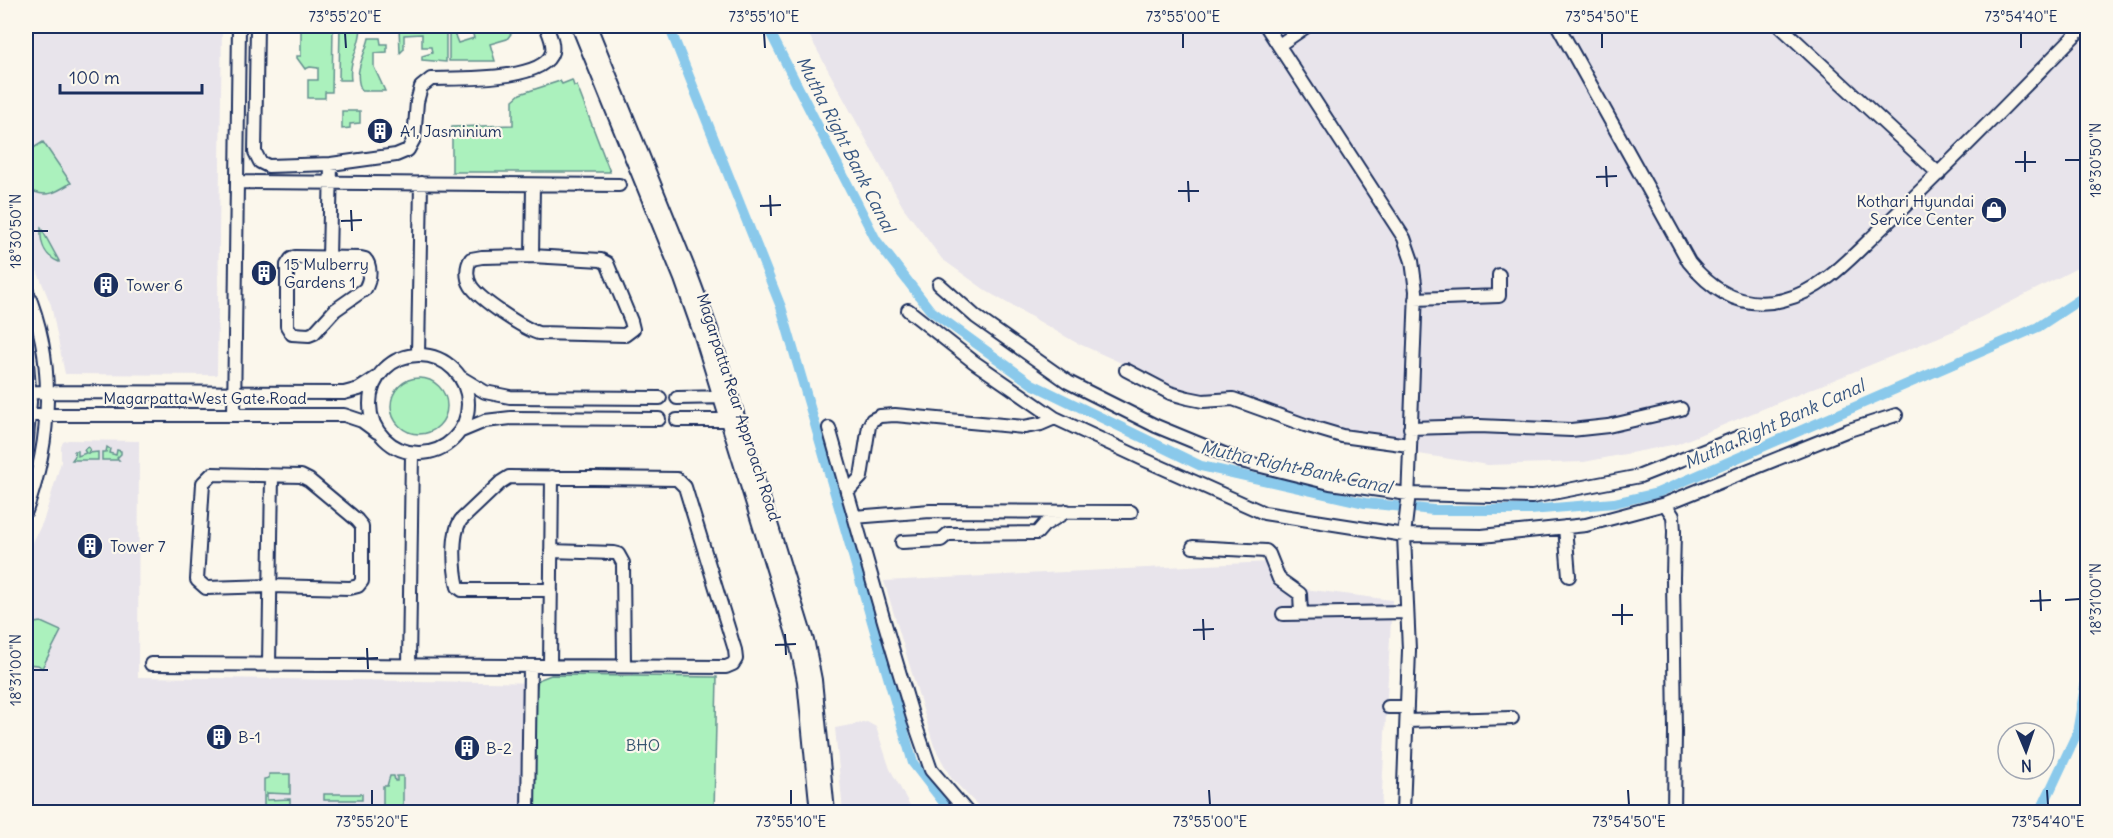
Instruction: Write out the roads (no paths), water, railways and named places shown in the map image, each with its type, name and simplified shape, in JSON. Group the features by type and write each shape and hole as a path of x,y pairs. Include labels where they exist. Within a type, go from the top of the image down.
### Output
{"street":[{"path":"234,415 239,26"},
{"path":"257,26 255,152 260,162 268,166 331,164 396,155 408,150 414,139 417,102 421,87 431,79 516,74 543,65 552,54 553,43 546,26"},
{"name":"Magarpatta Rear Approach Road","path":"578,26 727,397"},
{"name":"Magarpatta Rear Approach Road","path":"590,26 691,275 734,420 808,644 815,680 828,813"},
{"path":"1266,26 1404,238 1412,261 1416,299 1405,530 1409,650 1403,813"},
{"path":"1279,45 1307,26"},
{"path":"1558,26 1689,262 1714,289 1730,297 1759,302 1782,301 1827,279 1939,174 2084,26"},
{"path":"1780,26 1939,174"},
{"path":"329,258 331,164"},
{"path":"237,182 619,185"},
{"path":"421,183 418,355 439,359 460,377 485,392 510,397 660,398"},
{"path":"532,256 533,185"},
{"path":"532,256 602,260 607,263 632,321 633,329 625,335 538,333 528,330 472,287 468,278 468,264 471,259 532,256"},
{"path":"295,257 329,258 365,259 369,265 368,285 335,310 314,333 292,334 287,326 288,262 295,257"},
{"path":"1416,299 1499,296 1499,275"},
{"path":"939,284 976,317 1068,382 1156,426 1241,461 1330,483 1408,498 1532,497 1640,476 1744,435"},
{"path":"26,289 34,311 42,347 47,392 42,458 26,512"},
{"path":"908,310 974,362 1055,418 1264,513 1405,530 1482,536 1586,525 1665,504 1846,431 1896,415"},
{"path":"26,349 30,392 26,450"},
{"name":"Magarpatta West Gate Road","path":"30,392 344,393 358,389 376,378 386,367 398,360 418,355"},
{"path":"1126,370 1170,393 1188,398 1203,401 1233,399 1342,436 1409,445"},
{"path":"414,665 412,454 426,454 440,449 451,442 461,431 467,418 468,404 466,390 460,377"},
{"path":"376,378 369,405 371,419 377,432"},
{"path":"677,398 727,397"},
{"path":"1410,428 1479,426 1571,430 1608,426 1680,409"},
{"name":"Magarpatta West Gate Road","path":"30,415 344,415 362,421 398,450 412,454"},
{"path":"847,492 861,477 869,426 872,420 880,416 894,415 1024,426 1041,424 1055,418"},
{"path":"461,431 485,421 511,418 659,419"},
{"path":"677,420 734,420"},
{"name":"Magarpatta Rear Approach Road","path":"734,420 797,647 804,681 817,813"},
{"path":"829,428 913,718 932,770 967,813"},
{"path":"212,474 272,476 301,476 309,480 362,526 362,581 358,586 350,588 270,586 206,588 197,580 203,483 207,477 212,474"},
{"path":"269,664 272,476"},
{"path":"152,664 726,667 733,664 736,659 685,487 677,479 518,476 509,477 501,482 456,527 454,539 458,587 462,590 550,590"},
{"path":"550,666 552,477"},
{"path":"1665,504 1673,516 1674,531 1672,579 1676,732 1674,813"},
{"path":"902,542 941,540 948,534 1037,533 1044,525 1068,510"},
{"path":"854,517 930,511 1131,512"},
{"path":"1565,527 1569,576"},
{"path":"1193,547 1266,551 1280,579 1300,594 1301,613"},
{"path":"551,551 614,553 622,558 624,666"},
{"path":"1283,614 1407,612"},
{"path":"528,813 530,666"},
{"path":"1388,707 1407,707"},
{"path":"1407,721 1512,718"}],"waterway":[{"path":"669,26 781,307 913,763 951,812"},
{"name":"Mutha Right Bank Canal","path":"767,26 876,240 930,310 1032,384 1201,466 1365,503 1433,510 1530,510 1614,503 1657,493 2038,327 2088,294"},
{"path":"2040,812 2077,733 2088,669"}],"place":[{"name":"A1, Jasminium","path":"380,131"},
{"name":"Kothari Hyundai Service Center","path":"1994,210"},
{"name":"15 Mulberry Gardens 1","path":"264,273"},
{"name":"Tower 6","path":"106,285"},
{"name":"Tower 7","path":"90,546"},
{"name":"B-1","path":"219,737"},
{"name":"B-2","path":"467,748"}],"park label":[{"name":"BHO","path":"643,745"}]}
